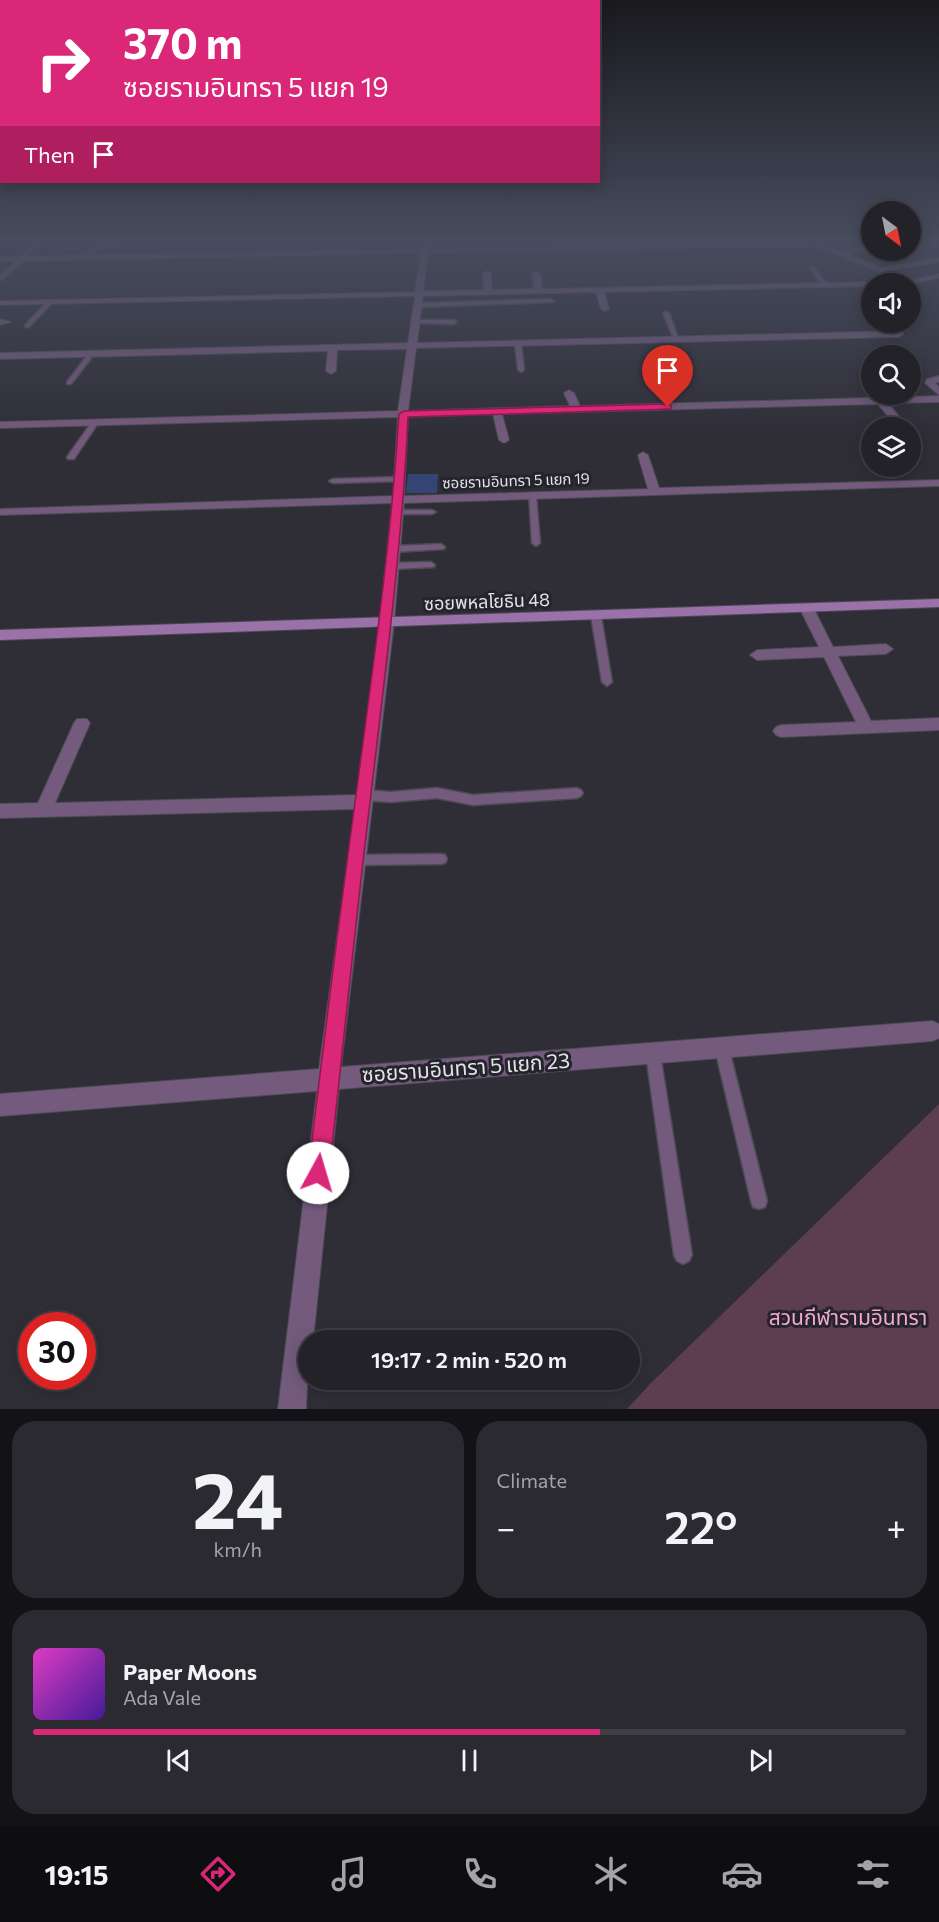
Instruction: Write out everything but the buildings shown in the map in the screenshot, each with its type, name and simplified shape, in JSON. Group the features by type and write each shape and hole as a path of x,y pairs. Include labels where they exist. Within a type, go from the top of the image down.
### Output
{"street":[{"path":"292,1409 355,860 387,623 404,414 419,307"},
{"path":"0,356 899,334"},
{"path":"332,372 333,348"},
{"path":"939,379 930,381 939,392"},
{"path":"569,393 576,409"},
{"path":"921,400 939,399"},
{"path":"0,425 861,402"},
{"path":"884,405 894,417"},
{"path":"497,412 504,440"},
{"path":"643,455 655,492"},
{"name":"ซอยรามอินทรา 5 แยก 19","path":"0,512 397,506 532,496 939,483"},
{"name":"ซอยพหลโยธิน 48","path":"0,635 939,603"},
{"path":"807,609 866,727"},
{"path":"757,655 886,649"},
{"path":"43,810 82,723"},
{"path":"781,731 939,724"},
{"path":"0,811 363,798"},
{"name":"ซอยรามอินทรา 5 แยก 23","path":"0,1105 932,1031"}],"lane":[{"path":"27,326 45,307"},
{"path":"666,313 677,339"},
{"path":"416,322 453,322"},
{"path":"518,343 521,370"},
{"path":"69,383 92,353"},
{"path":"71,457 94,423"},
{"path":"333,481 400,479"},
{"path":"532,496 536,543"},
{"path":"397,506 432,512"},
{"path":"394,549 441,547"},
{"path":"392,566 430,564"},
{"path":"596,616 606,682"},
{"path":"363,798 437,793 473,800 577,793"},
{"path":"355,860 441,859"},
{"path":"723,1048 759,1201"},
{"path":"653,1054 683,1254"}],"green space":[{"name":"สวนกีฬารามอินทรา","path":"939,1104 939,1409 627,1409 650,1384"}],"route":[{"path":"318,1173 362,802 387,623 404,414 668,407"}]}
